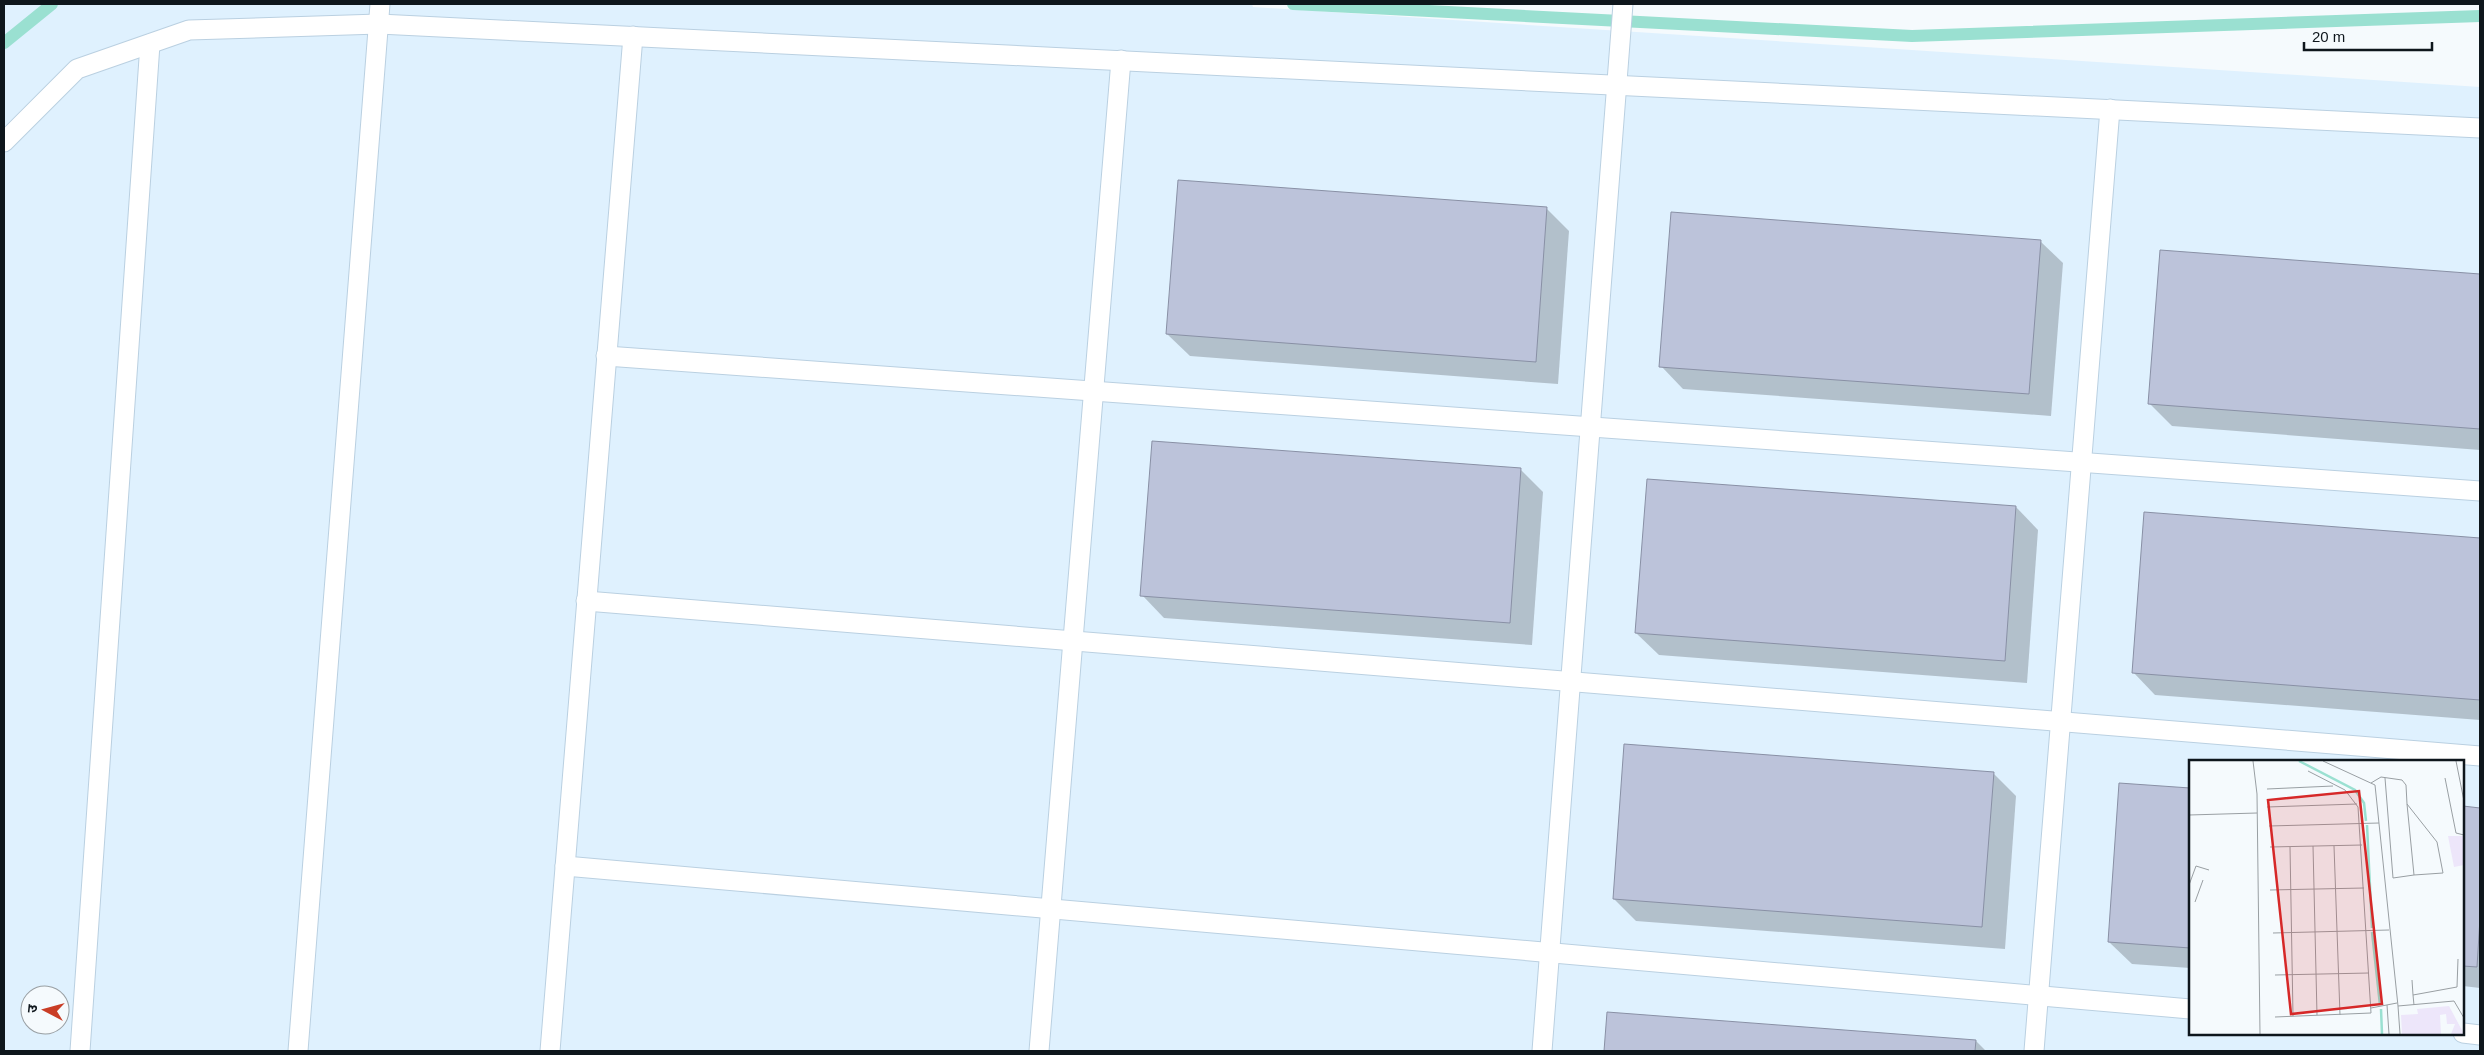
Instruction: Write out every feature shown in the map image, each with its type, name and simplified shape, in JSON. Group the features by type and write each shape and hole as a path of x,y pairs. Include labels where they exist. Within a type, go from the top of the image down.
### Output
{"lane":[{"path":"298,1051 380,4"},
{"path":"1542,1051 1623,4"},
{"path":"4,142 77,69 189,30 379,24 2480,128"},
{"path":"550,1051 633,36"},
{"path":"80,1051 150,44"},
{"path":"1039,1051 1121,60"},
{"path":"2034,1051 2110,109"},
{"path":"606,356 2480,491"},
{"path":"586,601 2480,756"},
{"path":"565,866 2189,1009"},
{"path":"2464,1033 2480,1035"}],"shaded area":[{"path":"4,4 1252,4 1253,7 2480,87 2480,1051 4,1051"}],"building":[{"path":"1178,180 1547,207 1536,362 1166,334"},
{"path":"1671,212 2041,240 2029,394 1659,367"},
{"path":"2160,250 2480,274 2480,429 2148,404"},
{"path":"1152,441 1521,468 1510,623 1140,596"},
{"path":"1647,479 2016,506 2005,661 1635,633"},
{"path":"2144,512 2480,538 2480,700 2132,673"},
{"path":"1624,744 1994,772 1982,927 1613,899"},
{"path":"2119,783 2189,788 2189,948 2108,942"},
{"path":"2464,806 2480,808 2480,918 2477,967 2464,966"},
{"path":"1607,1012 1976,1040 1975,1051 1604,1051"}],"waterway":[{"path":"4,43 52,4"},
{"path":"1293,4 1912,36 2480,16"}]}
